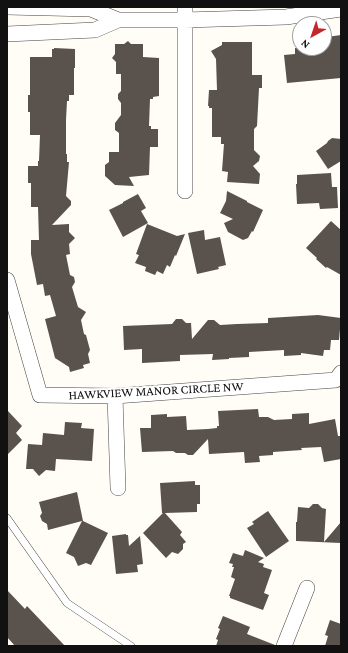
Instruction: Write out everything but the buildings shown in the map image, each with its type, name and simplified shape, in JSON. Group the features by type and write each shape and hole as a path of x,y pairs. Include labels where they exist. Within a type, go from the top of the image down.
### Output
{"street":[{"path":"7,7 91,9 118,20"},
{"path":"7,34 95,30 118,20 185,14 286,17 341,9"},
{"path":"185,14 185,191"},
{"name":"HAWKVIEW MANOR CIRCLE NW","path":"7,280 40,395 114,396 336,380 341,373"},
{"path":"114,396 118,488"},
{"path":"284,646 306,588"}],"lane":[{"path":"7,518 67,603 131,646"}]}
